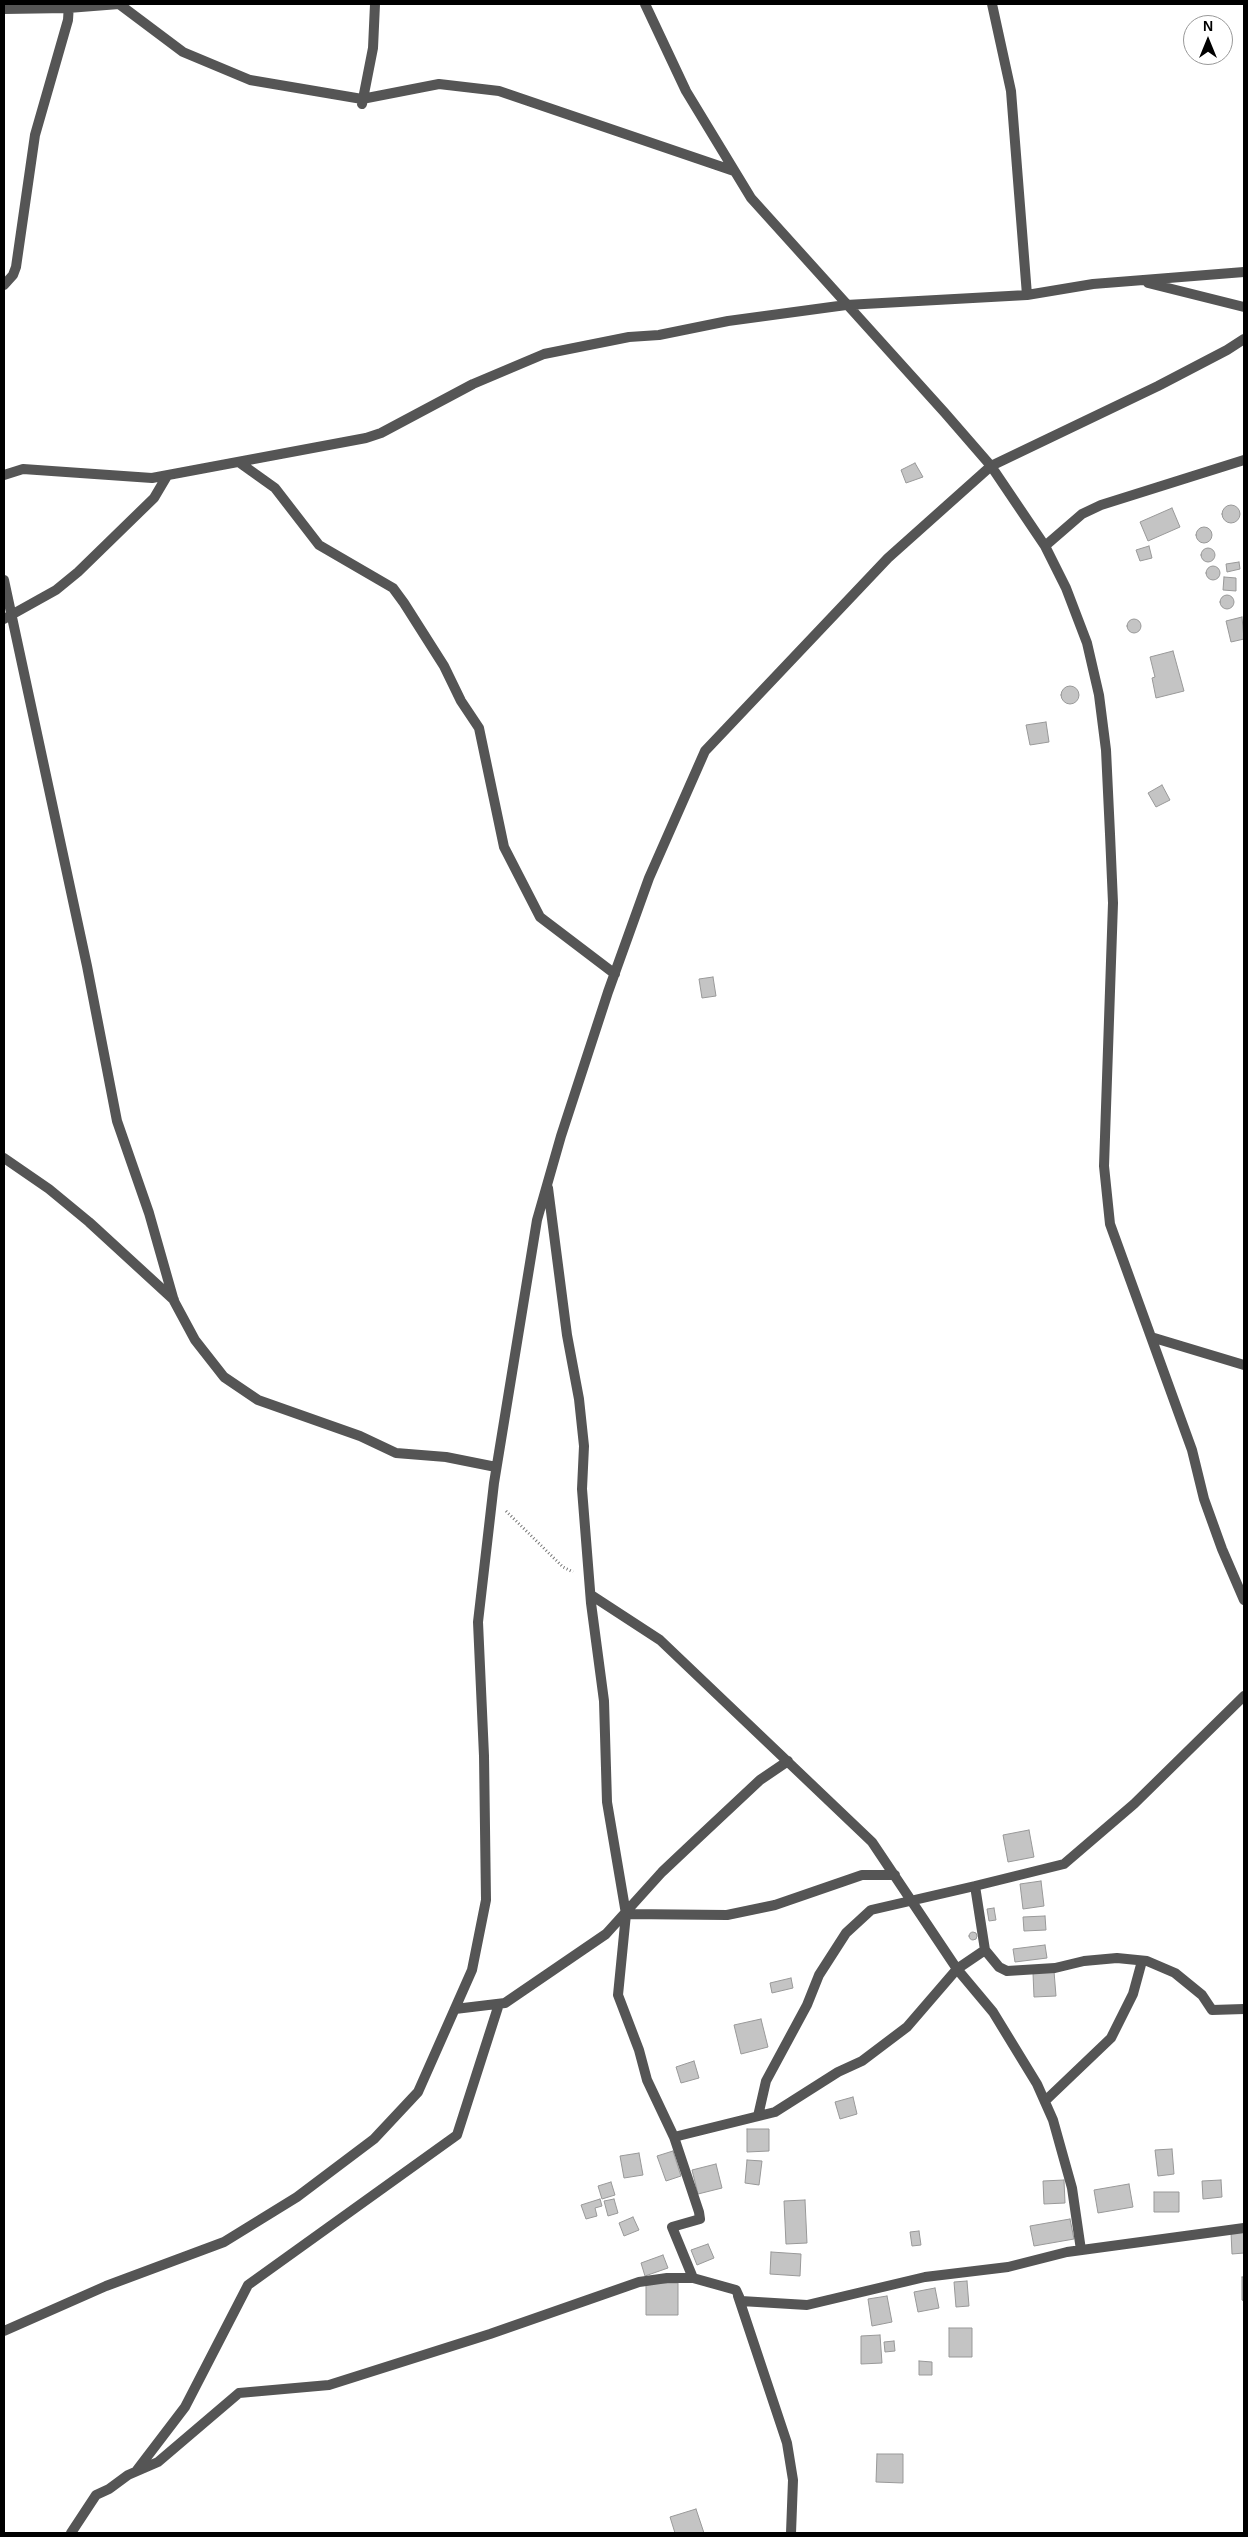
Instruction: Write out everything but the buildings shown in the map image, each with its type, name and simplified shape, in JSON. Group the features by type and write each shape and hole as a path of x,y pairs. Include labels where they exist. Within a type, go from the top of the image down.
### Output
{"street":[{"path":"4,9 119,4 183,52 250,80 362,102 439,84 499,91 734,171"},
{"path":"362,102 375,35 376,4"},
{"path":"645,4 686,91 751,198 774,226 945,412 991,466 1045,546 1066,588 1087,643 1099,695 1106,750 1113,903 1104,1166 1110,1224 1192,1450 1204,1499 1222,1549 1244,1600"},
{"path":"992,4 1011,91 1027,295"},
{"path":"4,285 13,275 16,267 35,135 68,20 69,6"},
{"path":"4,475 23,469 152,478 381,433 452,393 544,354 629,337 659,335 728,321 846,305 1027,295 1093,284 1244,272"},
{"path":"1138,280 1244,307"},
{"path":"4,2331 106,2286 224,2242 297,2198 374,2139 418,2092 472,1970 486,1900 484,1756 478,1622 496,1467 535,1230 548,1183 615,974 649,878 705,751 888,558 991,466 1158,386 1227,350 1244,338"},
{"path":"1045,546 1082,514 1101,505 1244,460"},
{"path":"240,462 275,488 319,545 393,588 404,602 444,666 461,702 479,728 504,846 540,917 615,974"},
{"path":"7,618 56,590 78,572 154,498 167,476"},
{"path":"4,580 7,618 87,966 117,1122 149,1213 174,1301 195,1340 224,1377 258,1400 360,1436 396,1452 446,1457 496,1467"},
{"path":"4,1158 49,1189 89,1222 174,1301"},
{"path":"548,1183 567,1334 579,1399 584,1446 582,1488 591,1595 604,1700 607,1802 626,1914 618,1995 639,2050 647,2080 674,2137 700,2220 672,2227 693,2278"},
{"path":"1151,1337 1244,1365"},
{"path":"591,1595 660,1640 872,1842 912,1899 957,1969 993,2012 1037,2084 1053,2120 1072,2188 1081,2250"},
{"path":"758,2116 766,2081 807,2005 819,1975 846,1933 871,1910 1064,1864 1134,1804 1244,1696"},
{"path":"455,2008 505,2003 606,1934 662,1872 760,1780 788,1761"},
{"path":"626,1914 727,1915 775,1905 862,1875 895,1875"},
{"path":"975,1886 985,1950 999,1967 1007,1971 1055,1968 1084,1961 1117,1958 1142,1961 1175,1973 1202,1995 1212,2010 1244,2009"},
{"path":"674,2137 775,2112 838,2072 862,2061 907,2027 957,1969 985,1950"},
{"path":"1045,2101 1111,2038 1133,1994 1142,1961"},
{"path":"135,2472 185,2407 248,2285 457,2135 499,2004"},
{"path":"71,2533 96,2495 135,2472 158,2462 239,2393 329,2385 490,2334 639,2282 667,2278 693,2278 736,2290 741,2301 807,2305 925,2277 1008,2267 1081,2250 1244,2228"},
{"path":"736,2290 787,2443 793,2480 791,2533"}],"path":[{"path":"492,1498 563,1567 590,1580"}]}
